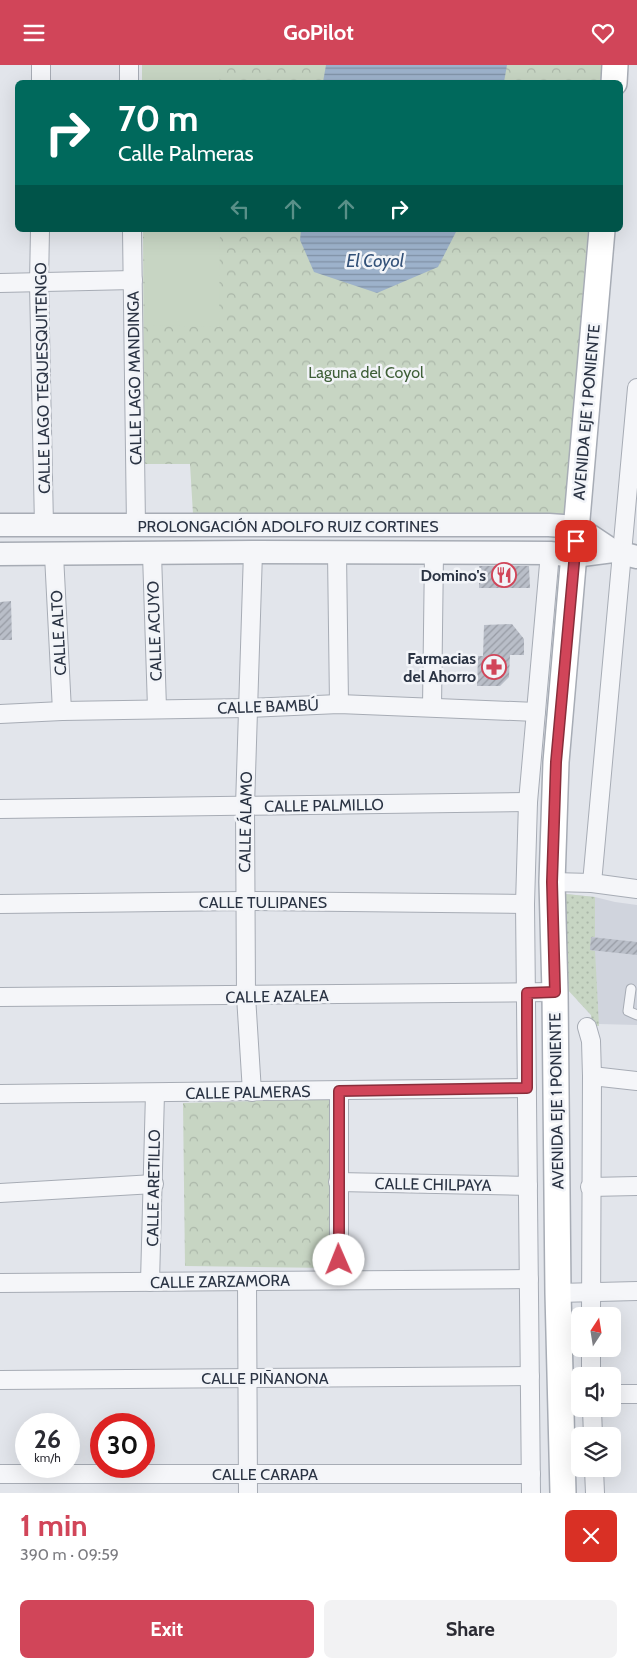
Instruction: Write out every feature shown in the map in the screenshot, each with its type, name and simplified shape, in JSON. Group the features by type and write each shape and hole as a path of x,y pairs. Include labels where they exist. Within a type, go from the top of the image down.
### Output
{"main road":[{"path":"614,80 615,65"},
{"name":"AVENIDA EJE 1 PONIENTE","path":"563,1493 552,882 556,762 602,232"}],"street":[{"path":"41,65 41,80"},
{"path":"129,65 129,80"},
{"name":"CALLE LAGO TEQUESQUITENGO","path":"40,232 39,283 44,525"},
{"name":"CALLE LAGO MANDINGA","path":"132,232 136,526"},
{"path":"0,283 133,280"},
{"path":"592,883 624,554 637,388"},
{"name":"PROLONGACIÓN ADOLFO RUIZ CORTINES","path":"0,525 549,525 577,527"},
{"path":"264,552 274,526"},
{"path":"419,526 428,553 432,707"},
{"path":"577,527 624,554"},
{"name":"PROLONGACIÓN ADOLFO RUIZ CORTINES","path":"0,554 264,552 550,553 574,556 624,554"},
{"name":"CALLE ÁLAMO","path":"252,1092 246,996 244,901 247,708 264,552"},
{"path":"337,553 339,704"},
{"name":"AVENIDA EJE 1 PONIENTE","path":"531,1493 525,904 528,802 550,553"},
{"name":"CALLE ACUYO","path":"152,554 157,708"},
{"name":"CALLE ALTO","path":"54,555 62,711"},
{"name":"CALLE BAMBÚ","path":"0,714 339,704 536,712"},
{"name":"CALLE PALMILLO","path":"0,809 528,802"},
{"path":"552,882 592,883 637,889"},
{"name":"CALLE TULIPANES","path":"0,904 244,901 525,904"},
{"name":"CALLE AZALEA","path":"0,997 555,992"},
{"name":"AVENIDA EJE 1 PONIENTE","path":"587,1027 591,1041 592,1076 591,1307"},
{"path":"592,1076 637,1081"},
{"name":"CALLE PALMERAS","path":"0,1094 527,1088"},
{"path":"339,1091 339,1280"},
{"name":"CALLE ARETILLO","path":"150,1282 154,1184 154,1093"},
{"name":"CALLE CHILPAYA","path":"338,1182 528,1186"},
{"path":"0,1193 154,1184"},
{"path":"590,1187 637,1186"},
{"name":"CALLE ZARZAMORA","path":"0,1283 529,1279"},
{"path":"247,1281 248,1493"},
{"path":"558,1293 637,1291"},
{"name":"CALLE PIÑANONA","path":"0,1380 530,1376"},
{"path":"621,1394 637,1395"},
{"name":"CALLE CARAPA","path":"0,1474 531,1474"},
{"path":"594,1477 595,1493"}],"lane":[{"path":"630,989 628,1011 637,1015"}],"shaded area":[{"path":"566,894 637,905 637,1025 592,1025 591,1015 577,1000"}],"green space":[{"path":"142,65 220,65 219,80 142,80"},
{"path":"143,65 602,65 600,80 143,80"},
{"name":"Laguna del Coyol","path":"143,232 588,232 565,514 193,514 190,464 144,464"},
{"path":"144,232 220,232 219,327 145,325"},
{"path":"566,894 595,897 595,937 591,937 590,950 595,951 599,1026 592,1025 591,1015 566,988"},
{"path":"332,1099 332,1268 185,1266 183,1103"}],"water":[{"path":"326,65 507,65 504,80 323,80"},
{"name":"El Coyol","path":"301,232 456,232 438,267 377,293 314,272 300,240"}],"building":[{"name":"Domino's","path":"479,566 529,566 530,588 479,588"},
{"path":"11,601 12,640 0,640 0,602"},
{"path":"512,624 524,639 524,655 510,655 509,677 500,686 477,686 478,656 483,656 484,625"},
{"path":"591,937 637,942 637,955 590,950"}],"place":[{"name":"Domino's","path":"504,575"},
{"name":"Farmacias del Ahorro","path":"494,667"}],"route":[{"path":"339,1260 339,1091 527,1088 527,993 555,992 552,882 556,762 576,541"}]}
